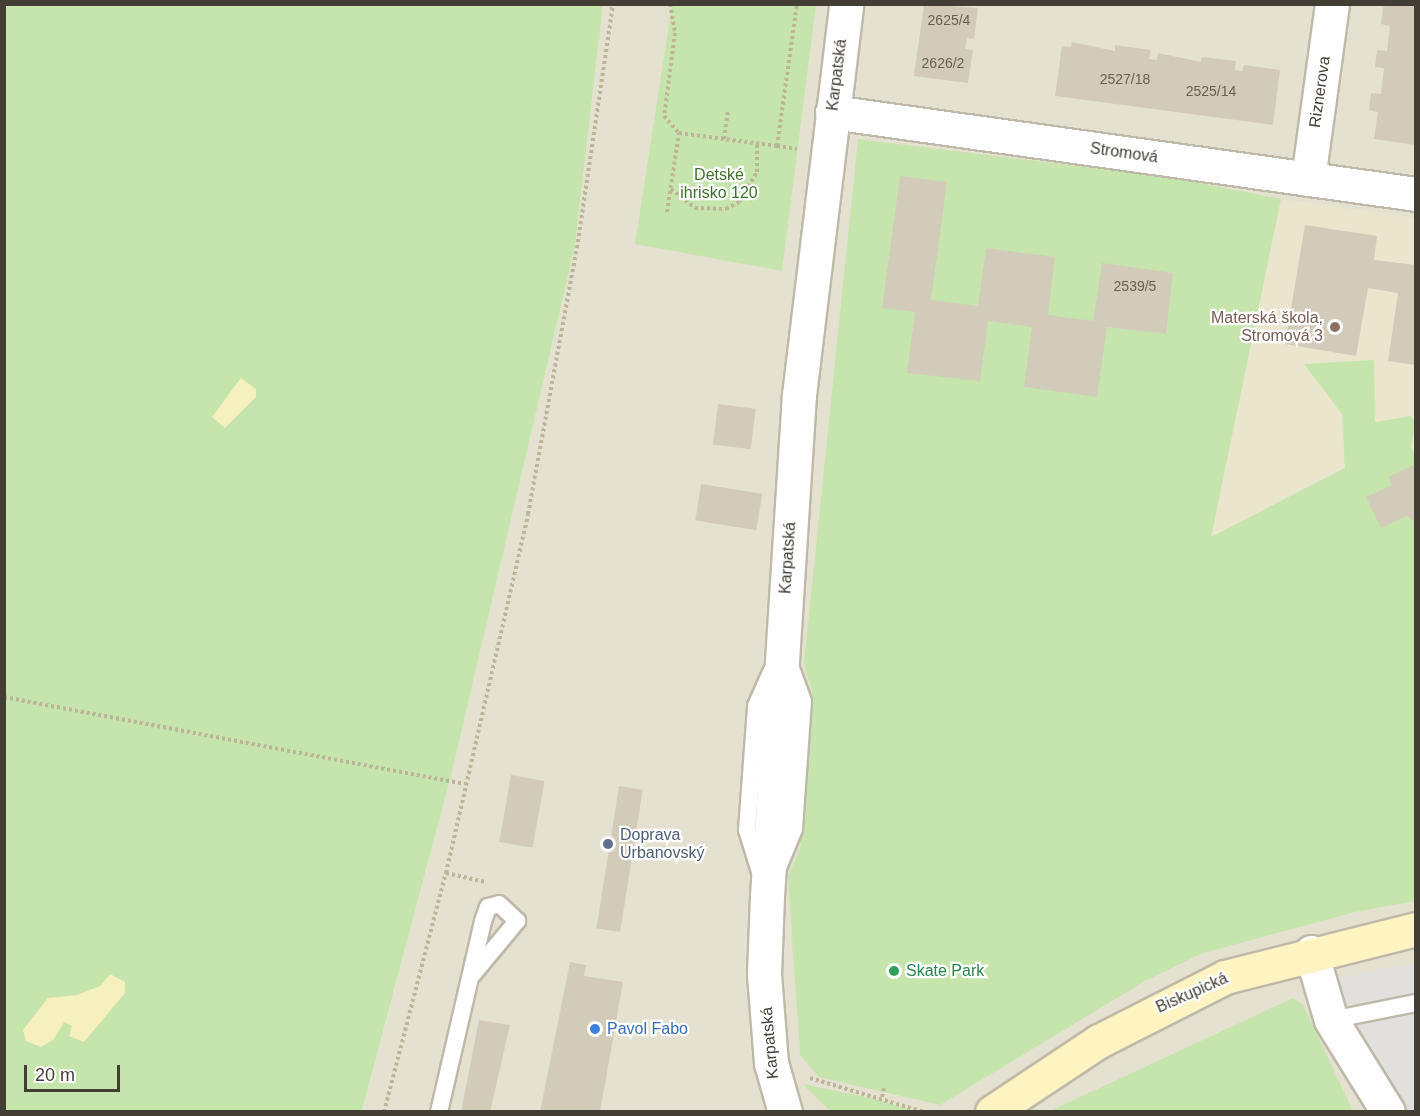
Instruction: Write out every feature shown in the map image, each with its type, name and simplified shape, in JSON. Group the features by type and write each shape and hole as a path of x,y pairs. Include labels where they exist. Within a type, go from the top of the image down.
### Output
{"street":[{"name":"Karpatská","path":"779,1099 764,974 767,896 799,395 846,4"},
{"name":"Riznerova","path":"1308,179 1332,4"},
{"name":"Stromová","path":"832,112 1416,194"},
{"name":"Biskupická","path":"992,1112 1164,1004 1225,977 1311,952 1416,929"},
{"path":"1311,952 1331,1020 1388,1112"}],"lane":[{"path":"439,1112 473,974"},
{"path":"1331,1020 1416,1004"}],"path":[{"path":"384,1112 446,873 528,514 577,248 613,4"},
{"path":"670,4 675,33 664,116 679,133 796,149"},
{"path":"777,146 797,4"},
{"path":"724,139 728,110"},
{"path":"667,212 679,133"},
{"path":"671,189 695,208 726,209 739,202 757,172 757,144"},
{"path":"4,697 465,784"},
{"path":"446,873 474,880"},
{"path":"779,1099 803,1076 882,1097 924,1112"},
{"path":"882,1097 884,1088"}],"shaded area":[{"path":"603,5 1415,5 1415,1111 362,1112 452,772 575,246"},
{"name":"Materská škola, Stromová 3","path":"1281,199 1415,218 1415,457 1404,436 1211,538"},
{"path":"1415,963 1415,1111 1385,1111 1338,978"}],"green space":[{"path":"5,5 603,5 575,246 452,772 362,1111 5,1111"},
{"name":"Detské ihrisko 120","path":"672,5 816,5 782,271 635,244"},
{"path":"858,139 1174,178 1281,199 1211,537 1345,468 1342,414 1304,364 1374,360 1375,422 1411,416 1415,422 1411,448 1416,457 1415,901 1355,912 1203,953 1145,981 940,1105 819,1077 800,1055 788,876 800,849 813,696 804,663"},
{"path":"1293,998 1303,1005 1353,1111 1050,1111"},
{"path":"803,1084 875,1099 915,1111 830,1111"}],"sand":[{"path":"241,378 256,389 256,397 225,428 212,417"},
{"path":"110,974 125,982 125,993 84,1042 69,1036 72,1026 64,1022 53,1040 41,1047 26,1041 23,1030 48,998 77,995 100,986"}],"building":[{"path":"924,4 978,8 974,39 967,38 965,49 973,50 968,83 914,76"},
{"path":"1393,4 1416,4 1416,145 1374,139 1378,112 1369,110 1371,93 1381,94 1384,68 1375,67 1377,50 1387,51 1390,26 1381,24 1383,7"},
{"path":"1072,42 1115,51 1115,45 1151,50 1149,59 1157,60 1158,53 1201,62 1202,57 1236,61 1235,70 1242,71 1244,65 1280,70 1273,125 1055,96 1062,46 1071,47"},
{"path":"900,176 947,182 931,300 978,306 986,248 1055,257 1048,315 1093,321 1102,263 1173,273 1166,334 1107,327 1097,397 1024,387 1032,327 988,321 980,381 907,373 915,312 882,308"},
{"path":"1305,225 1377,236 1374,260 1416,265 1416,365 1388,361 1398,293 1368,288 1356,356 1285,344"},
{"path":"718,404 756,409 751,449 713,445"},
{"path":"1416,464 1416,523 1407,516 1381,528 1366,497 1392,485 1388,477"},
{"path":"701,484 762,494 756,530 695,521"},
{"path":"511,775 544,781 533,848 499,842"},
{"path":"619,786 643,790 620,932 596,928"},
{"path":"570,962 586,965 584,976 623,982 600,1112 540,1112"},
{"path":"479,1020 510,1025 490,1112 461,1112"}],"place":[{"name":"Materská škola, Stromová 3","path":"1335,327"},
{"name":"Doprava Urbanovský","path":"608,844"},
{"name":"Skate Park","path":"894,971"},
{"name":"Pavol Fabo","path":"595,1029"}]}
